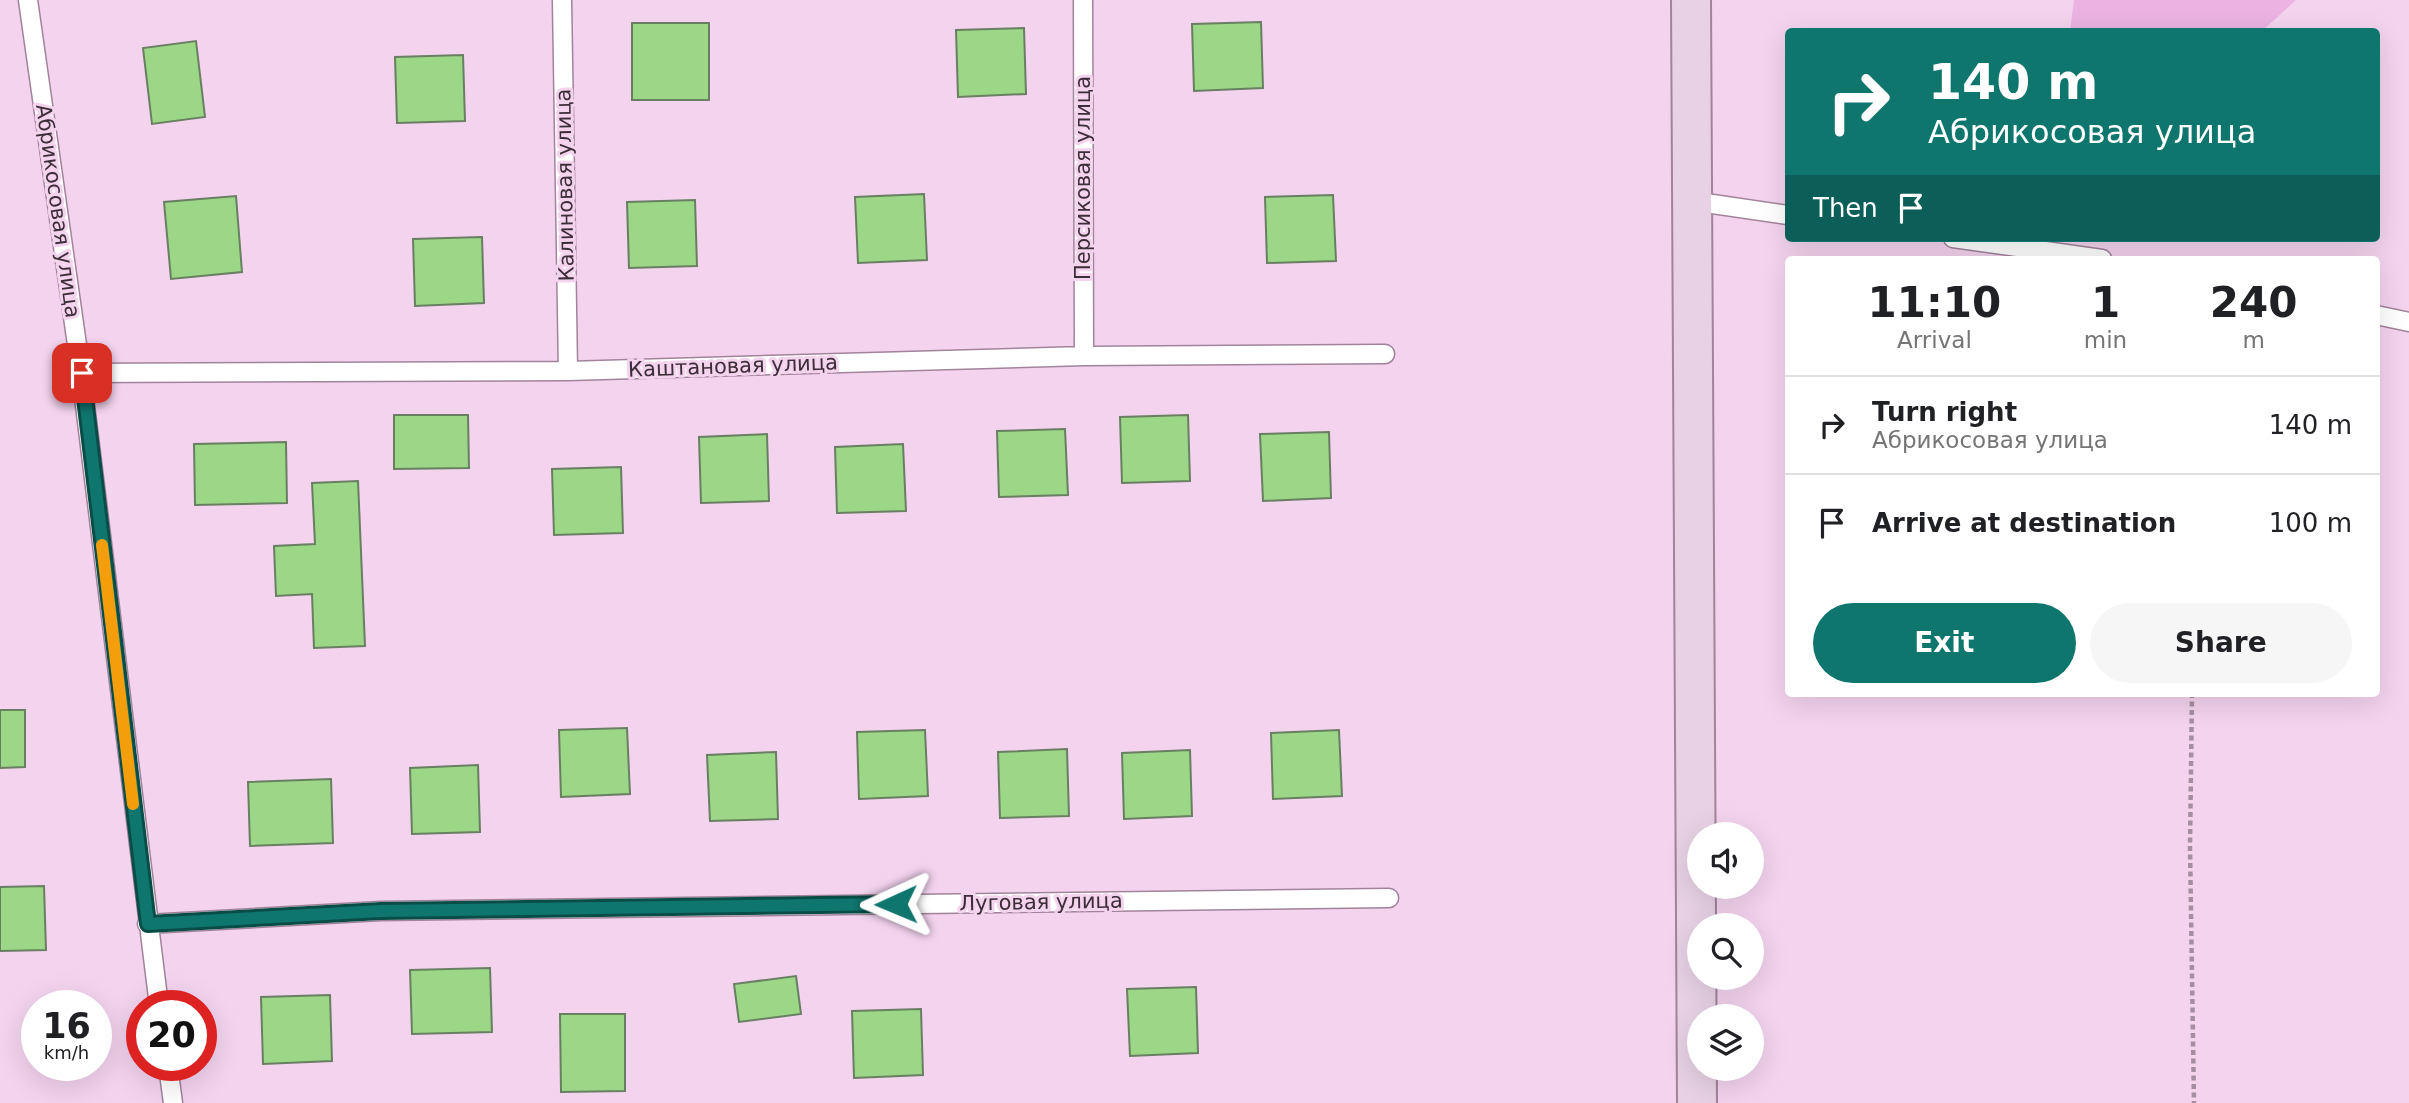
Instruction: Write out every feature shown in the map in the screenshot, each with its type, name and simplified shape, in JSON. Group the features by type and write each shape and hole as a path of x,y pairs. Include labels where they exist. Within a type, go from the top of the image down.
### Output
{"main road":[{"path":"1691,0 1697,1103"}],"lane":[{"name":"Абрикосовая улица","path":"28,0 82,373 157,990"},
{"name":"Калиновая улица","path":"562,0 568,371"},
{"name":"Персиковая улица","path":"1083,0 1084,356"},
{"path":"1692,201 1785,215"},
{"path":"1981,242 2081,256"},
{"path":"2380,316 2409,322"},
{"name":"Каштановая улица","path":"82,373 568,371 1084,356 1385,354"},
{"name":"Луговая улица","path":"148,924 381,911 1389,898"},
{"path":"170,1081 173,1103"}],"path":[{"path":"2192,697 2190,848 2194,1103"}],"shaded area":[{"path":"2074,0 2296,0 2265,28 2070,28"}],"building":[{"path":"1261,22 1263,88 1194,91 1192,24"},
{"path":"632,23 709,23 709,100 632,100"},
{"path":"1024,28 1026,94 958,97 956,30"},
{"path":"196,41 205,117 152,124 143,48"},
{"path":"463,55 465,121 397,123 395,57"},
{"path":"924,194 927,260 858,263 855,197"},
{"path":"1333,195 1336,261 1267,263 1265,197"},
{"path":"236,196 242,272 171,279 164,202"},
{"path":"695,200 697,266 629,268 627,202"},
{"path":"482,237 484,303 415,306 413,239"},
{"path":"394,415 468,415 469,468 394,469"},
{"path":"1188,415 1190,481 1122,483 1120,417"},
{"path":"1065,429 1068,495 999,497 997,431"},
{"path":"1329,432 1331,498 1263,501 1260,434"},
{"path":"767,434 769,501 701,503 699,437"},
{"path":"286,442 287,503 195,505 194,444"},
{"path":"903,444 906,511 837,513 835,447"},
{"path":"621,467 623,533 554,535 552,469"},
{"path":"358,481 365,646 314,648 312,594 276,596 274,546 315,544 312,483"},
{"path":"0,710 25,710 25,767 0,768"},
{"path":"627,728 630,794 561,797 559,730"},
{"path":"925,730 928,796 859,799 857,732"},
{"path":"1339,730 1342,796 1273,799 1271,733"},
{"path":"1067,749 1069,816 1000,818 998,752"},
{"path":"1190,750 1192,816 1124,819 1122,753"},
{"path":"776,752 778,819 710,821 707,755"},
{"path":"478,765 480,832 412,834 410,768"},
{"path":"331,779 333,843 250,846 248,782"},
{"path":"44,886 46,950 0,951 0,887"},
{"path":"490,968 492,1032 412,1034 410,970"},
{"path":"796,976 801,1014 739,1022 734,984"},
{"path":"1196,987 1198,1053 1130,1056 1127,989"},
{"path":"330,995 332,1061 263,1064 261,997"},
{"path":"921,1009 923,1075 854,1078 852,1011"},
{"path":"560,1014 625,1014 625,1091 561,1092"}],"slow traffic":[{"path":"102,545 133,804"}],"route":[{"path":"82,373 148,924 381,911 896,904"}]}
